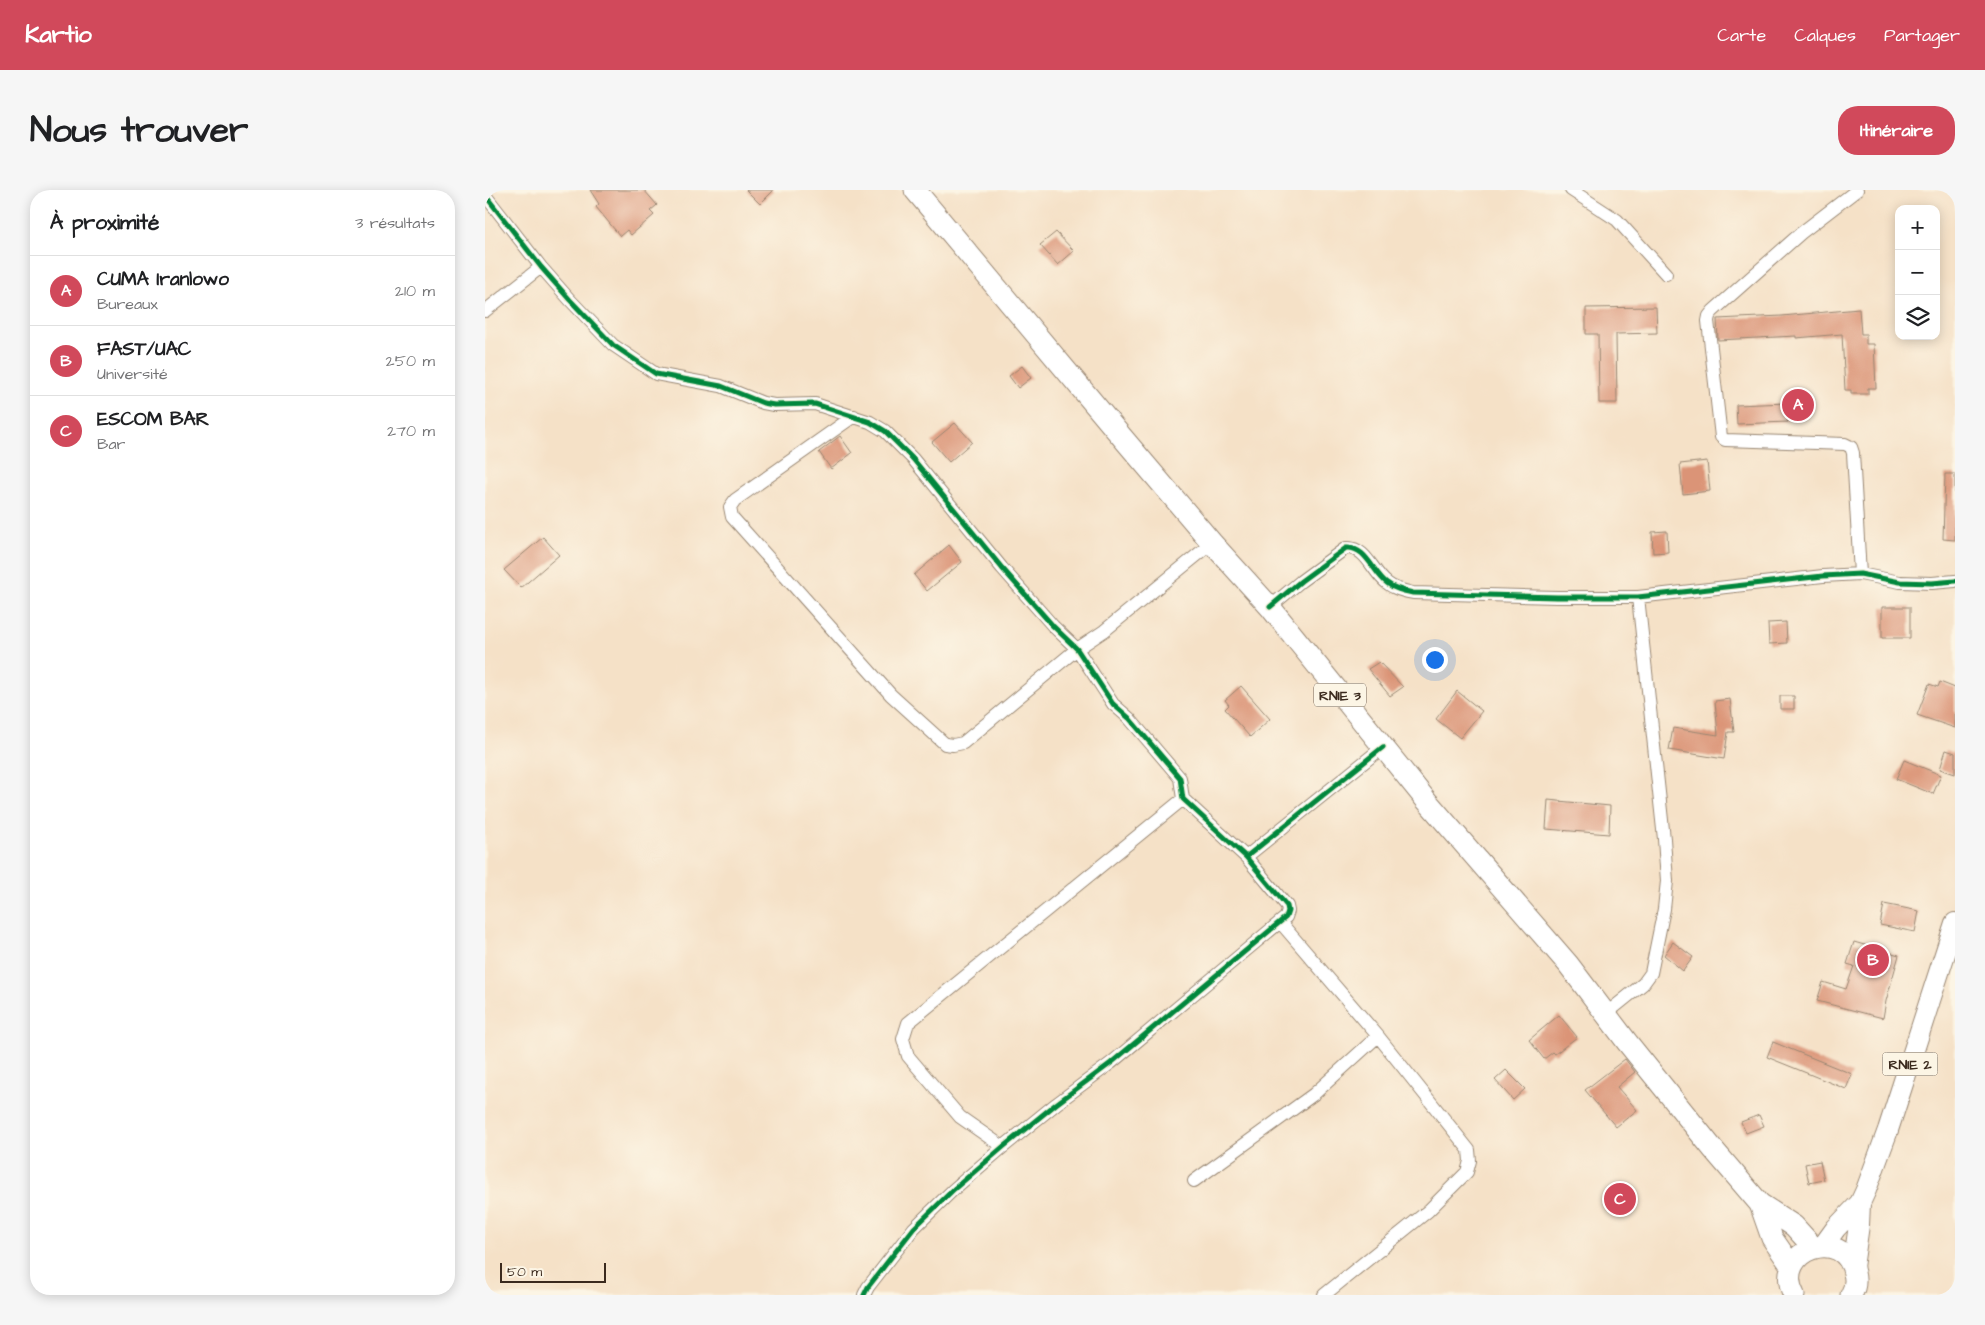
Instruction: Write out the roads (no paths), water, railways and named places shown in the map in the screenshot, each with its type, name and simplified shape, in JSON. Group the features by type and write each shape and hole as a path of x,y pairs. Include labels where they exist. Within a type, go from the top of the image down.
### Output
{"highway":[{"name":"RNIE 3","path":"915,190 1212,543 1269,607 1426,800 1568,964 1607,1013 1627,1042 1759,1204 1773,1238 1792,1267"},
{"name":"RNIE 3","path":"1759,1204 1794,1226 1818,1247"},
{"path":"1818,1247 1837,1249 1847,1257 1853,1267"},
{"name":"RNIE 2","path":"1792,1267 1801,1255 1818,1247"},
{"path":"1792,1267 1790,1285 1794,1295"},
{"name":"RNIE 2","path":"1851,1295 1855,1279 1853,1267"}],"main road":[{"name":"RNIE 2","path":"1853,1267 1860,1203 1888,1130 1955,923"},
{"name":"RNIE 2","path":"1818,1247 1860,1203"}],"street":[{"path":"1571,190 1617,220 1666,274"},
{"path":"1857,190 1801,233 1713,311 1707,321 1721,438 1725,440 1845,444 1851,447 1853,452 1859,574"},
{"path":"485,195 541,267 613,344 656,374 721,386 763,404 815,404 870,422 885,431 913,459 1053,626 1077,649 1113,704 1129,718 1180,778 1183,786 1183,799 1246,857 1287,906 1286,917 1111,1063 1056,1104 955,1189 914,1228 868,1287 864,1295"},
{"path":"485,311 541,267"},
{"path":"854,416 735,500 730,507 732,517 891,694 945,744 963,743 1077,649 1104,631 1212,543"},
{"path":"1269,607 1338,553 1346,548 1353,547 1359,551 1386,583 1413,593 1638,597 1823,576 1859,574 1900,582 1932,583 1955,581"},
{"path":"1607,1013 1643,984 1651,973 1664,910 1667,881 1665,839 1638,597"},
{"path":"1246,857 1383,747"},
{"path":"1003,1148 960,1117 908,1056 903,1039 908,1023 1183,799"},
{"path":"1280,922 1378,1036 1469,1150 1470,1161 1467,1172 1428,1211 1324,1295"},
{"path":"1194,1181 1314,1094 1378,1036"}],"place":[{"name":"CUMA Iranlowo","path":"1798,405"},
{"name":"FAST/UAC","path":"1873,960"},
{"name":"ESCOM BAR","path":"1620,1199"}]}
